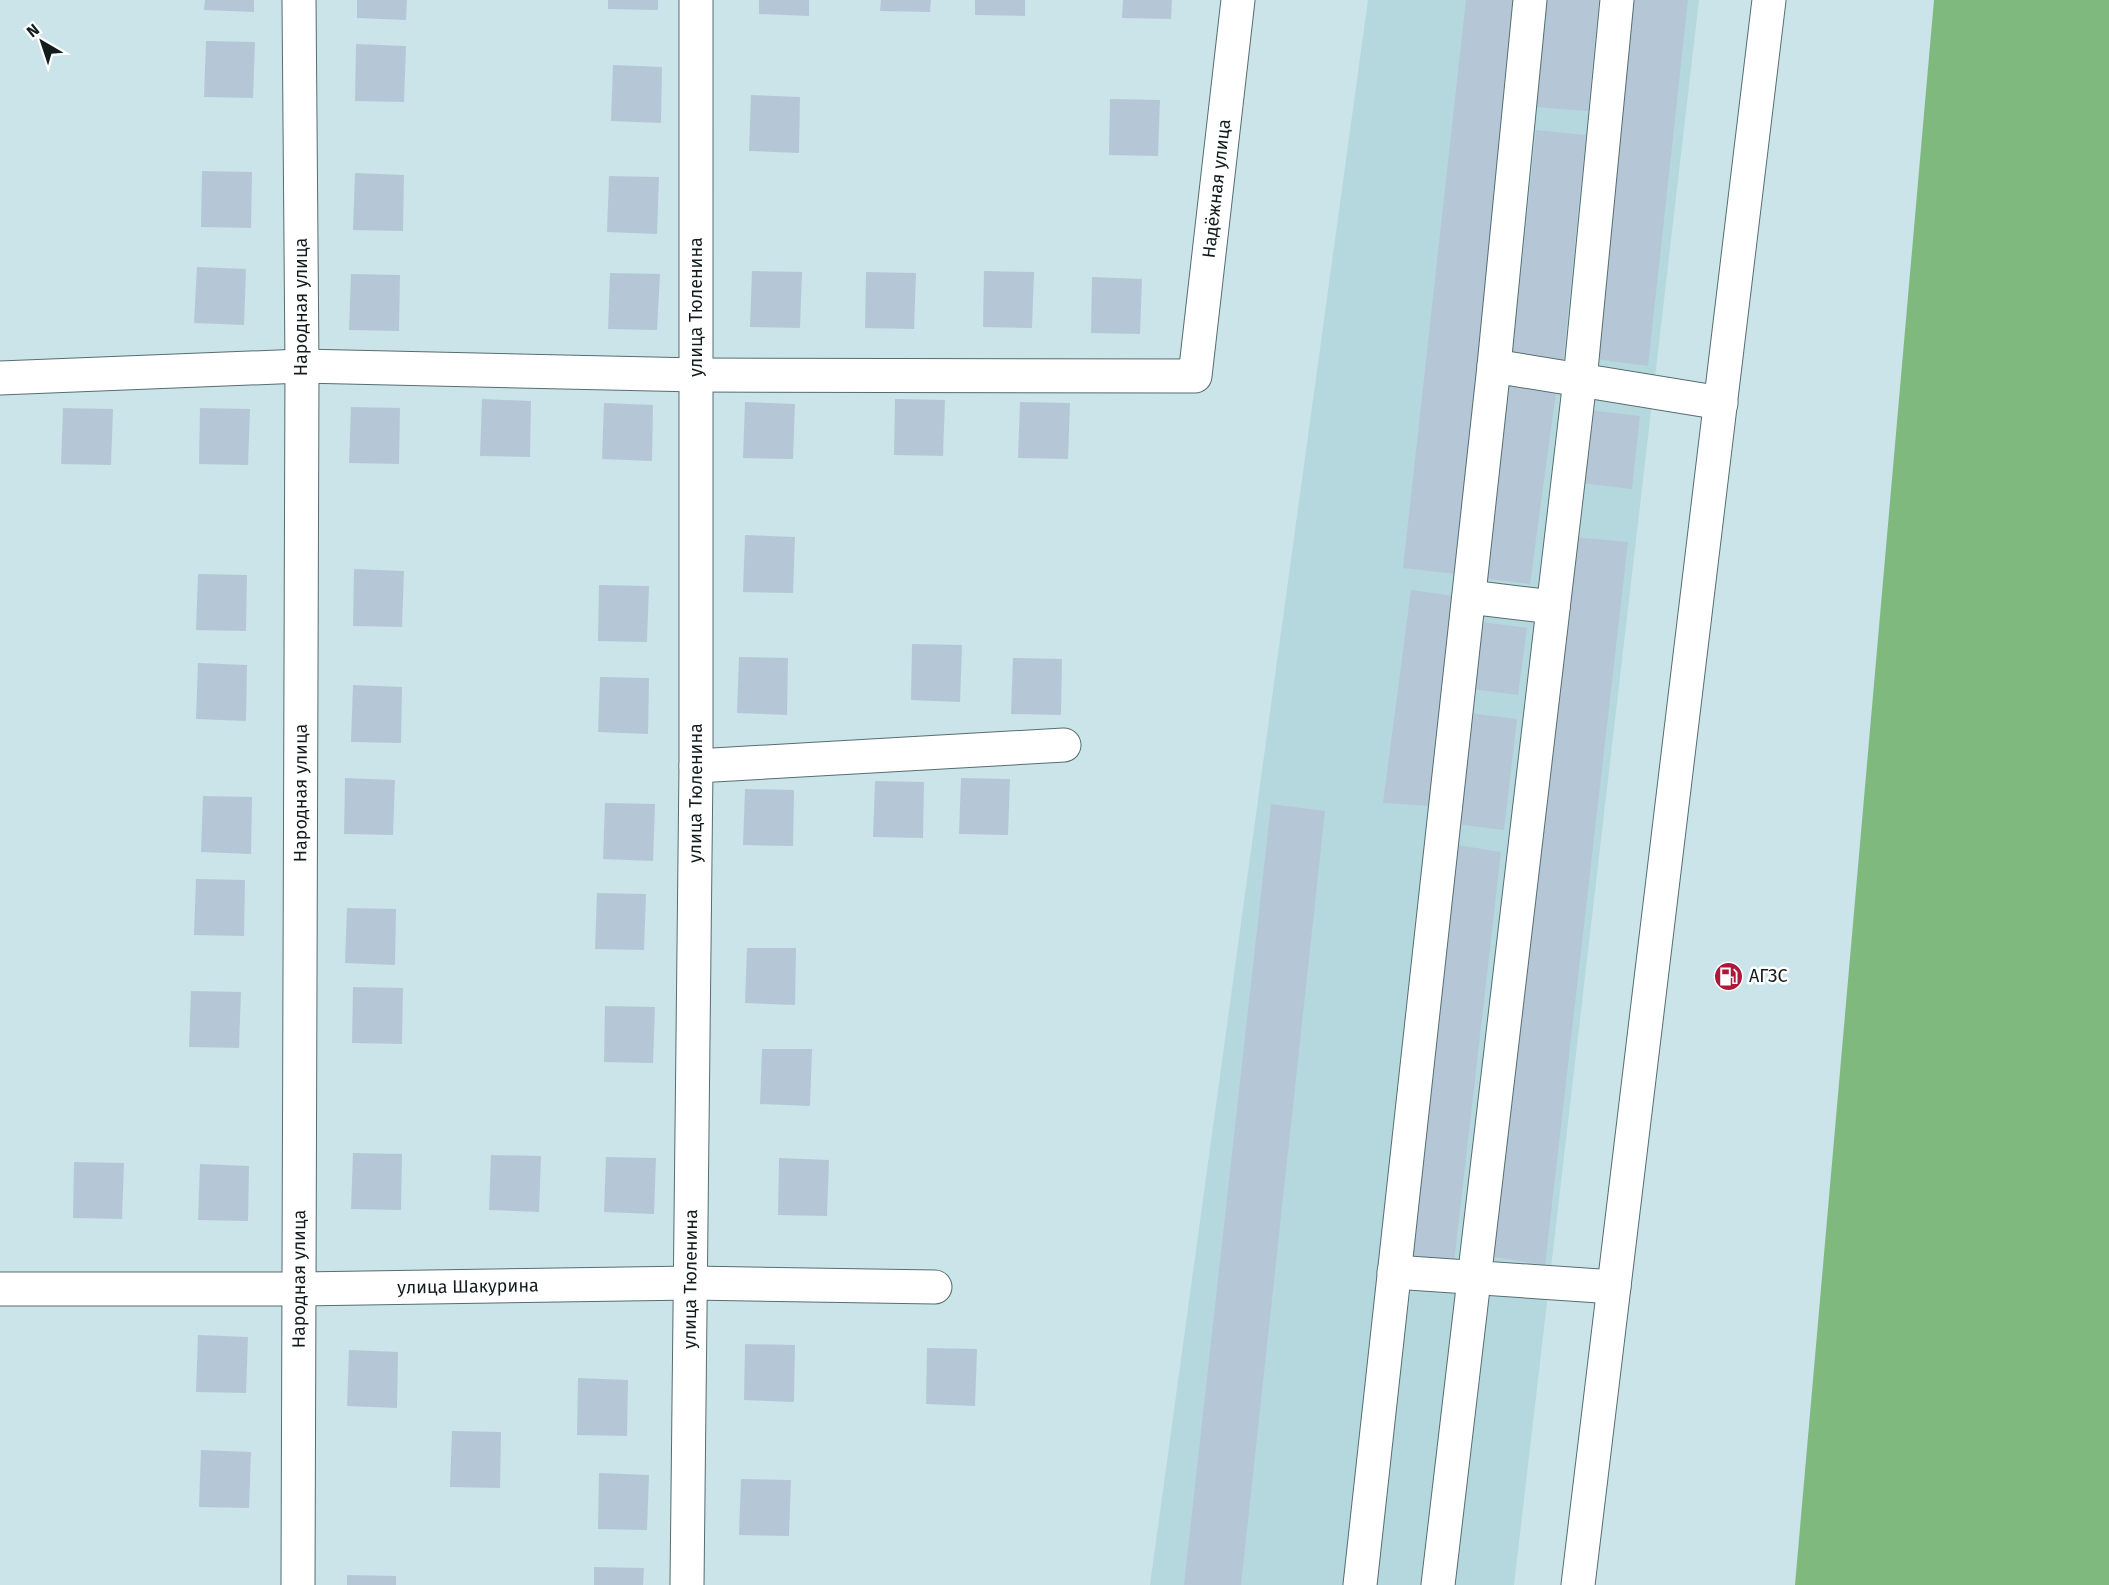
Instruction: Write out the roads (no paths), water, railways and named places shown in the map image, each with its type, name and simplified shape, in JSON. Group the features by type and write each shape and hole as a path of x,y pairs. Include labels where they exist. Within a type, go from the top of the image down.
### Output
{"street":[{"name":"Народная улица","path":"298,1585 302,366 299,0"},
{"name":"улица Тюленина","path":"687,1585 696,766 696,0"},
{"name":"Надёжная улица","path":"697,375 1195,376 1238,0"},
{"path":"1360,1585 1494,366 1530,0"},
{"path":"1438,1585 1580,380 1617,0"},
{"path":"1578,1585 1769,0"},
{"path":"0,378 302,366 697,375"},
{"path":"1494,366 1721,403"},
{"path":"1469,597 1553,607"},
{"path":"696,766 1064,746"},
{"path":"1394,1272 1614,1287"},
{"name":"улица Шакурина","path":"0,1289 300,1289 692,1282 935,1287"}],"place":[{"name":"АГЗС","path":"1728,976"}]}
